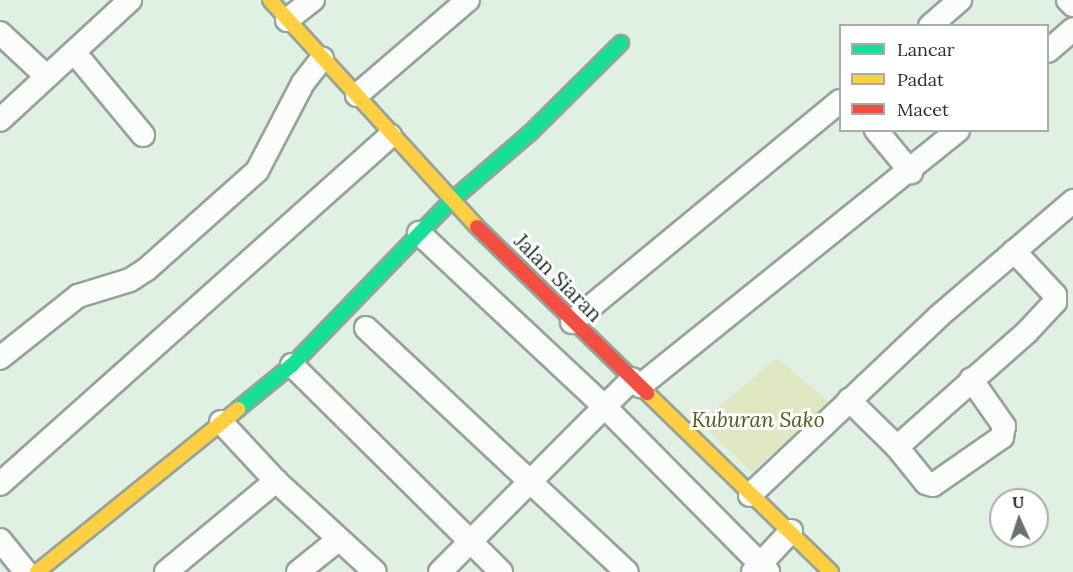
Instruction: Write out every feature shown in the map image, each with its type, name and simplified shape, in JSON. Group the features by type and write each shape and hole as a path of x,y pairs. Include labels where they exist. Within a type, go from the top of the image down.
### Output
{"street":[{"path":"0,120 45,75 74,52 130,0"},
{"name":"Jalan Siaran","path":"270,0 357,95 390,136 451,201 750,495 792,531 831,572"},
{"path":"287,20 313,0"},
{"path":"357,95 468,0"},
{"path":"932,24 960,0"},
{"path":"1068,0 1073,5"},
{"path":"1049,49 1073,29"},
{"path":"0,33 45,75"},
{"path":"37,572 292,365 451,201 530,133 621,44"},
{"path":"74,52 143,135"},
{"path":"0,358 78,296 130,280 147,269 257,171 303,83 322,59"},
{"path":"572,322 839,102"},
{"path":"878,132 912,172"},
{"path":"440,572 605,407 912,172 956,132"},
{"path":"0,484 390,136"},
{"path":"750,495 849,400 1014,251 1073,201"},
{"path":"419,233 605,407 761,569 792,531"},
{"path":"897,447 971,379 1027,332 1055,302 1055,295 1014,251"},
{"path":"366,328 627,572"},
{"path":"292,365 501,572"},
{"path":"849,400 897,447 926,483 933,485 1002,437 1004,426 971,379"},
{"path":"221,422 276,481 375,572"},
{"path":"166,572 276,481"},
{"path":"0,540 26,572"},
{"path":"298,572 338,540"}],"green space":[{"name":"Kuburan Sako","path":"777,358 830,403 752,472 700,422"}],"traffic: fast":[{"path":"238,409 292,365 451,201 530,133 621,43"}],"traffic: slow":[{"path":"270,0 477,227"},
{"path":"647,393 831,572"},
{"path":"37,572 238,409"}],"traffic: jam":[{"path":"477,227 647,393"}]}
